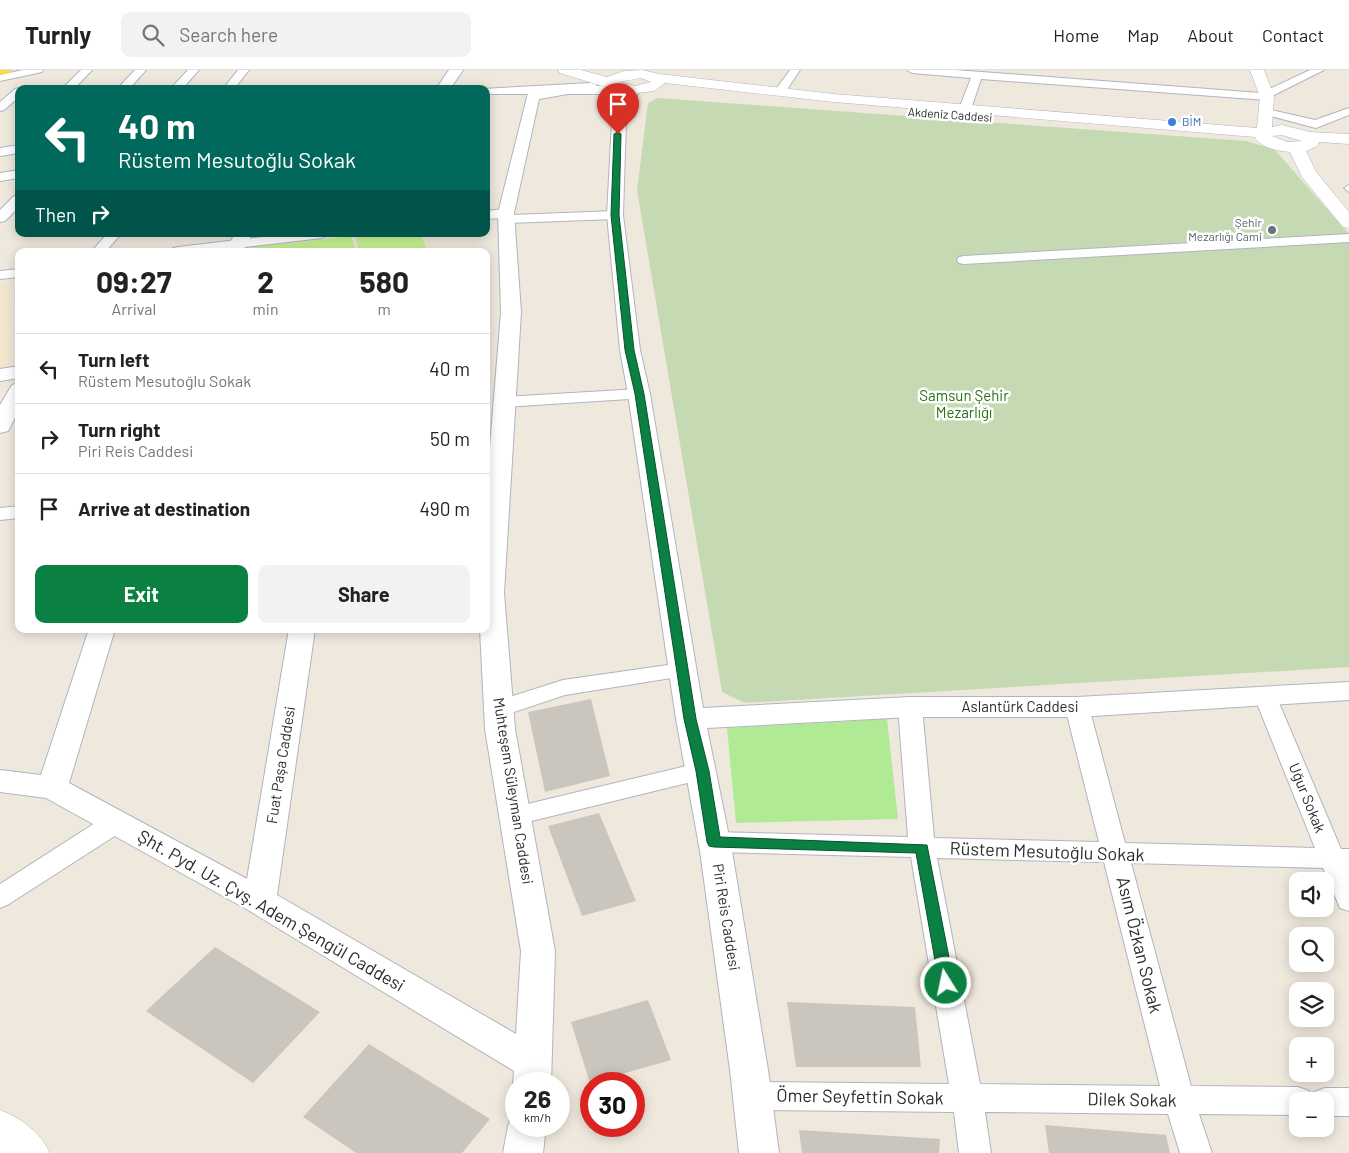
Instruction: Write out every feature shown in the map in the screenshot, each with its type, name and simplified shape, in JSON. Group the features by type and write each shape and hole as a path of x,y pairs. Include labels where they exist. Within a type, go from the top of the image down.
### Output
{"main road":[{"path":"0,71 6,70"},
{"name":"Akdeniz Caddesi","path":"565,70 853,108 1263,135"},
{"name":"Akdeniz Caddesi","path":"605,70 637,79 1263,135"},
{"path":"1256,70 1267,101 1303,140 1308,173"},
{"path":"1263,135 1267,101"},
{"path":"1263,135 1282,130 1303,140 1349,143"},
{"path":"1263,135 1280,146 1308,173 1349,223"},
{"path":"1280,146 1303,140 1349,139"},
{"path":"0,1129 29,1153"}],"street":[{"path":"0,78 39,70"},
{"path":"25,85 39,70"},
{"path":"71,85 87,70"},
{"path":"126,85 141,70"},
{"path":"179,85 194,70"},
{"path":"231,85 244,70"},
{"path":"446,85 456,70"},
{"path":"780,92 795,70"},
{"path":"912,70 1081,82 1267,101 1316,124 1349,111"},
{"path":"953,70 964,75"},
{"path":"1049,70 1081,82"},
{"path":"1267,101 1320,70"},
{"path":"965,109 977,76"},
{"path":"1158,76 1164,90"},
{"path":"490,91 607,92 637,79"},
{"path":"514,91 551,87 598,86 637,79"},
{"name":"Piri Reis Caddesi","path":"637,79 619,121 615,215 630,350 639,394 690,719 703,771 760,1153"},
{"name":"Muhteşem Süleyman Caddesi","path":"533,1072 538,951 500,729 491,593 510,312 502,285 500,216 533,96 547,91"},
{"path":"0,96 15,94"},
{"path":"0,108 15,96"},
{"path":"0,152 15,150"},
{"path":"0,177 15,175"},
{"path":"0,218 15,203"},
{"path":"500,216 615,215"},
{"path":"102,248 111,237"},
{"path":"200,248 294,237"},
{"path":"964,260 1349,238"},
{"path":"0,275 15,273"},
{"path":"0,375 15,373"},
{"path":"504,402 639,394"},
{"path":"0,426 15,397"},
{"path":"0,514 15,512"},
{"path":"52,788 101,633"},
{"name":"Fuat Paşa Caddesi","path":"260,901 301,633"},
{"path":"499,709 563,688 682,670"},
{"name":"Aslantürk Caddesi","path":"690,719 910,707 1077,707 1349,691"},
{"name":"Uğur Sokak","path":"1265,696 1340,859 1349,900"},
{"name":"Ömer Seyfettin Sokak","path":"910,707 922,848 967,1098 975,1153"},
{"name":"Asım Özkan Sokak","path":"1077,707 1179,1100 1196,1153"},
{"path":"515,816 703,771"},
{"name":"Şht. Pyd. Uz. Çvş. Adem Şengül Caddesi","path":"0,781 52,788 260,901 531,1072"},
{"path":"0,897 115,823"},
{"name":"Rüstem Mesutoğlu Sokak","path":"714,842 1340,859"},
{"name":"Ömer Seyfettin Sokak","path":"753,1096 967,1098"},
{"name":"Dilek Sokak","path":"967,1098 1289,1101"},
{"path":"1334,1102 1349,1102"},
{"path":"523,1153 525,1137"}],"shaded area":[{"path":"10,283 9,367 0,368 0,285"}],"green space":[{"name":"Samsun Şehir Mezarlığı","path":"658,98 1246,141 1275,150 1349,234 1349,667 745,703 722,692 637,190 648,103"},
{"path":"351,237 355,248 248,248"},
{"path":"356,237 422,237 426,248 358,248"},
{"path":"887,719 898,819 736,823 727,728"}],"building":[{"path":"591,699 610,776 545,792 528,712"},
{"path":"599,813 636,901 582,916 548,826"},
{"path":"215,947 320,1012 253,1083 146,1011"},
{"path":"648,1000 671,1060 629,1072 587,1072 571,1022"},
{"path":"787,1002 915,1007 921,1067 796,1067"},
{"path":"369,1044 490,1119 462,1153 356,1153 303,1117"},
{"path":"1045,1125 1166,1135 1170,1153 1049,1153"},
{"path":"799,1130 940,1139 939,1153 802,1153"}],"place":[{"name":"BİM","path":"1172,122"},
{"name":"Şehir Mezarlığı Cami","path":"1272,230"}],"route":[{"path":"618,134 616,147 615,215 630,350 639,394 690,719 703,771 714,842 922,848 946,983"}]}
